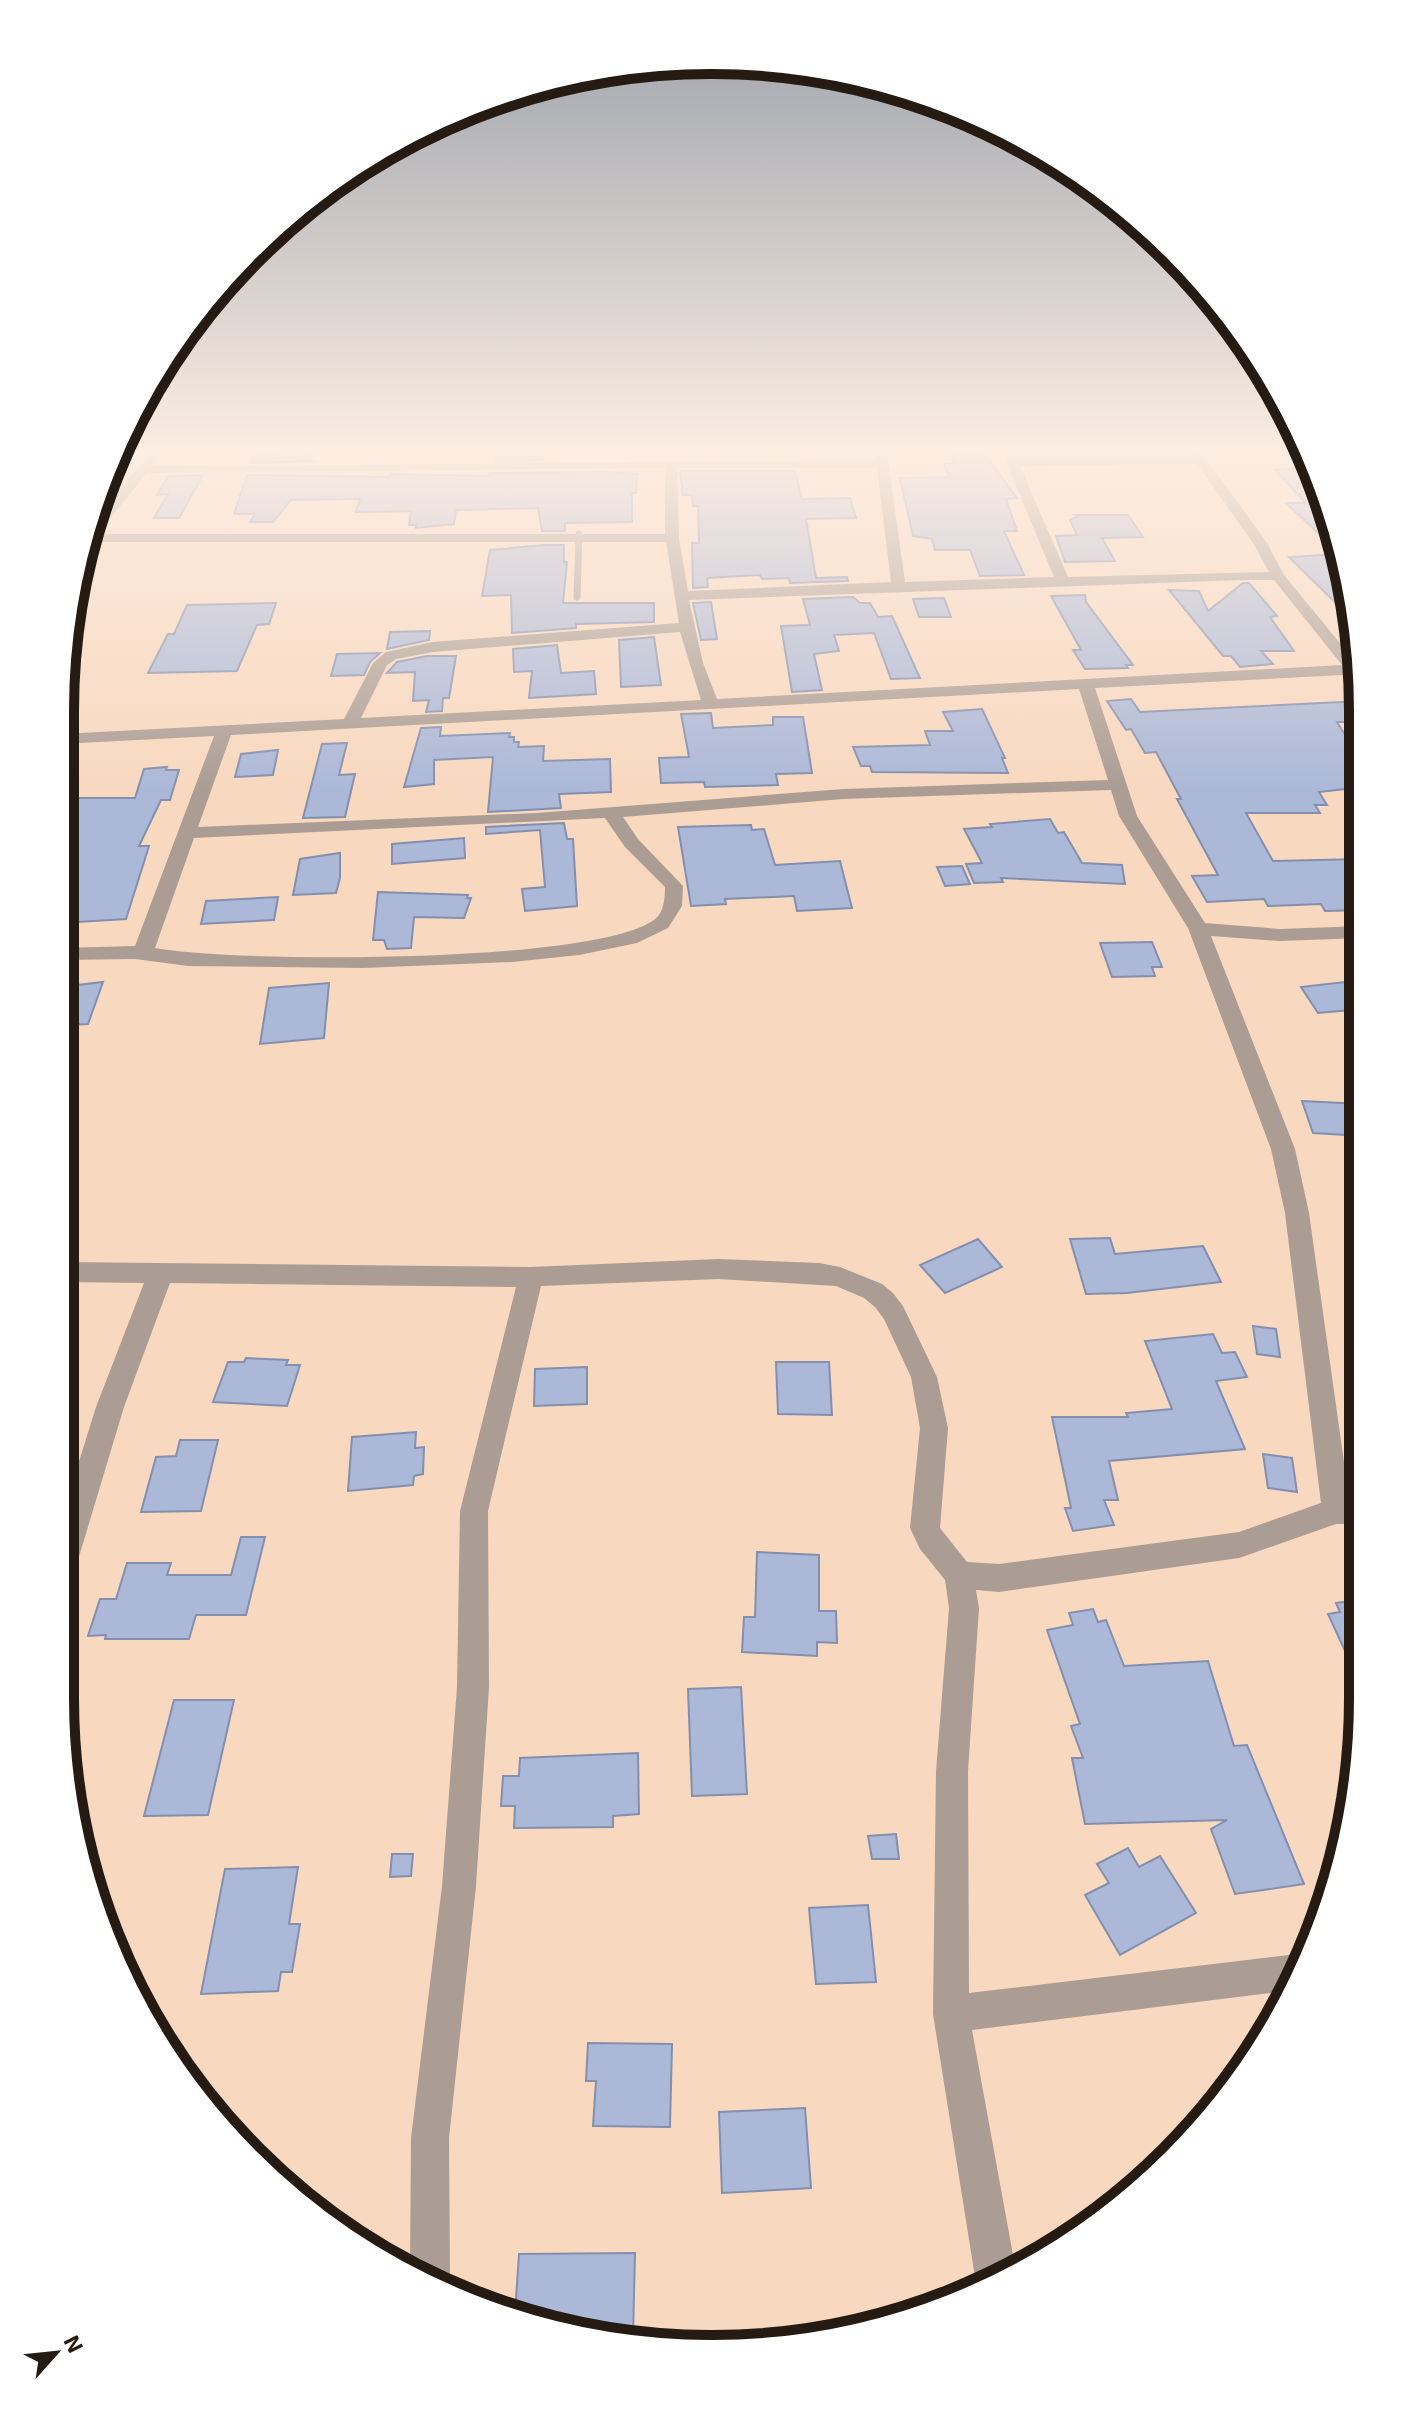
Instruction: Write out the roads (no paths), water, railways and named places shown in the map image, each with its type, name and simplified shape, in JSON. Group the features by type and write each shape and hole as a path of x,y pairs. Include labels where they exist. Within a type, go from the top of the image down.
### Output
{"street":[{"path":"676,565 693,662 711,704"},
{"path":"896,565 899,586"},
{"path":"1056,565 1062,580"},
{"path":"1272,565 1347,657"},
{"path":"681,596 1062,580 1278,576"},
{"path":"350,724 381,663 391,655 433,647 685,627"},
{"path":"74,738 1348,670"},
{"path":"959,1575 999,1578 1239,1545 1349,1511 1283,1149 1198,928 1128,816 1086,686"},
{"path":"143,953 224,732"},
{"path":"189,833 612,813 843,794 1116,785"},
{"path":"74,954 143,953 189,960 341,964 513,955 638,937 661,924 675,903 674,886 648,862 616,824 612,813"},
{"path":"1198,928 1246,936 1349,933"},
{"path":"74,1272 531,1277 718,1269 819,1273 840,1277 873,1291 894,1313 924,1377 934,1428 925,1528 930,1540 959,1575 964,1608 952,1771 951,2014 994,2268"},
{"path":"74,1524 110,1407 161,1272"},
{"path":"430,2269 430,2138 459,1886 473,1687 474,1511 531,1277"},
{"path":"951,2014 1286,1973"}],"lane":[{"path":"577,597 578,565"}]}
